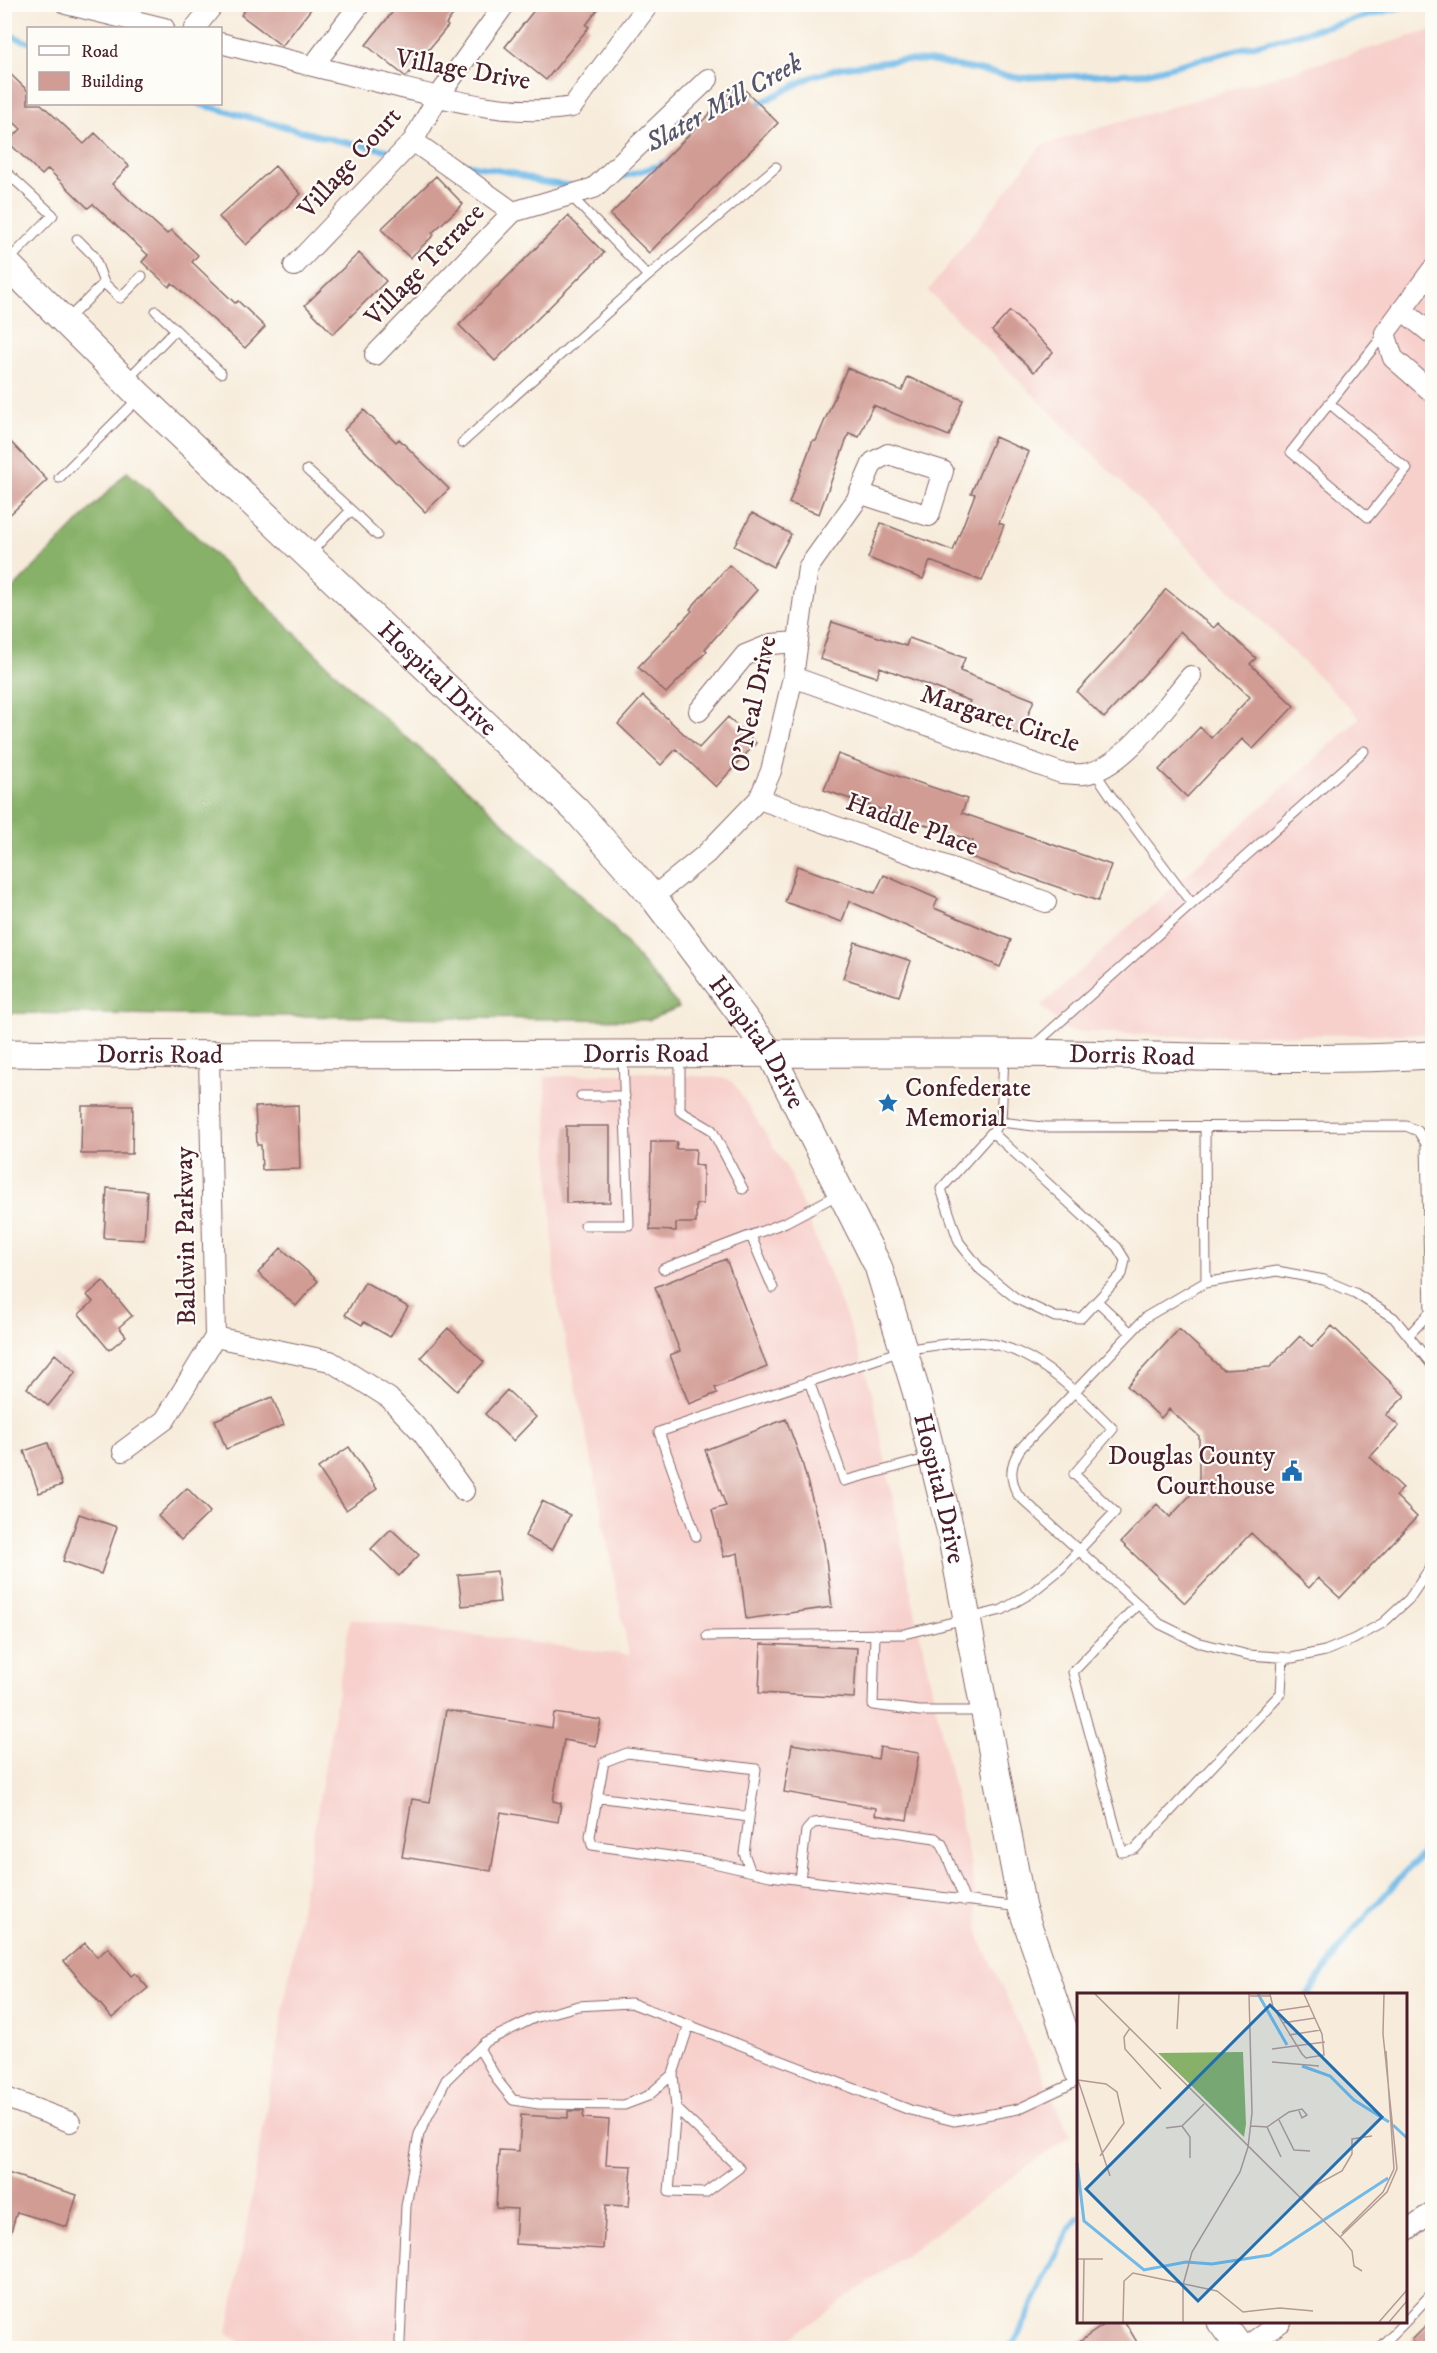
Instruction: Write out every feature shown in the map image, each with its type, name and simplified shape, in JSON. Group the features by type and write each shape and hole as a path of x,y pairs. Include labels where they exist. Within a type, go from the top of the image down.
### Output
{"street":[{"path":"196,27 214,4"},
{"path":"313,66 360,4"},
{"name":"Village Court","path":"294,266 413,141 438,97 505,4"},
{"name":"Village Drive","path":"222,43 438,97 515,111 551,111 572,107 649,4"},
{"path":"67,5 160,27"},
{"name":"Village Terrace","path":"375,355 513,212 594,188 708,79"},
{"name":"Village Terrace","path":"413,141 513,212"},
{"path":"1432,270 1385,333 1393,358 1432,392"},
{"name":"Hospital Drive","path":"9,273 66,322 133,389 576,810 653,897 771,1054 878,1266 904,1350 950,1529 1022,1908 1077,2069"},
{"path":"1402,310 1432,334"},
{"name":"O'Neal Drive","path":"653,897 706,854 759,799 771,771 793,677 808,568 860,493"},
{"path":"699,711 745,655 772,644 796,642"},
{"name":"Margaret Circle","path":"793,677 1061,773 1085,774 1113,763 1133,745 1191,676"},
{"name":"Haddle Place","path":"759,799 1046,902"},
{"name":"Dorris Road","path":"4,1053 209,1056 1014,1053 1356,1059 1432,1055"},
{"name":"Baldwin Parkway","path":"123,1451 165,1420 215,1337 209,1056"},
{"path":"215,1337 330,1360 389,1398 423,1434 464,1491"},
{"path":"4,2097 70,2122"},
{"path":"1407,2230 1432,2212"},
{"path":"1222,2323 1242,2349 1280,2323"}],"lane":[{"path":"462,443 648,276 776,167"},
{"path":"4,170 53,215 9,273"},
{"path":"4,187 13,178"},
{"path":"570,195 648,276"},
{"path":"77,239 94,256 104,283 120,298 142,276"},
{"path":"66,322 104,283"},
{"path":"156,311 221,373"},
{"path":"59,478 133,389 176,330"},
{"path":"1329,403 1407,469 1368,517 1290,452 1329,403 1385,333"},
{"path":"307,470 377,535"},
{"path":"307,555 351,510"},
{"path":"992,1132 1117,1247 1125,1260 1122,1274 1081,1318 1055,1317 1017,1299 981,1270 959,1242 941,1189 992,1132 1001,1122 1014,1053 1192,904 1364,751"},
{"path":"1094,770 1192,904"},
{"path":"680,1054 680,1111 712,1130 743,1189"},
{"path":"585,1225 629,1226 623,1055"},
{"path":"581,1096 625,1096"},
{"path":"1001,1122 1042,1127 1406,1126 1418,1131 1426,1144 1430,1312 1409,1335"},
{"path":"1205,1127 1206,1283"},
{"path":"663,1269 786,1222 841,1193"},
{"path":"751,1236 773,1288"},
{"path":"1432,1365 1394,1318 1355,1293 1324,1280 1277,1271 1206,1283 1146,1317 1020,1449 1013,1460 1011,1473 1018,1495 1160,1624 1197,1642 1248,1655 1292,1658 1325,1651 1354,1639 1383,1623 1409,1599 1432,1564"},
{"path":"1097,1301 1131,1333"},
{"path":"696,1536 659,1432 904,1350 943,1343 979,1342 1015,1351 1047,1369 1075,1391 1113,1429 1074,1474 1114,1512 1062,1568 1031,1593 1002,1610 904,1634 707,1636"},
{"path":"809,1381 844,1481 932,1457"},
{"path":"1138,1604 1073,1672 1122,1852 1134,1849 1281,1693 1283,1658"},
{"path":"875,1634 873,1706 919,1711 983,1711"},
{"path":"750,1870 744,1853 756,1769 627,1753 604,1762 590,1836 592,1845 705,1861 770,1876 1022,1908"},
{"path":"597,1797 749,1817"},
{"path":"800,1880 806,1831 813,1823 826,1822 935,1838 942,1844 965,1901"},
{"path":"400,2342 406,2206 419,2134 446,2080 485,2042 534,2018 578,2006 631,2003 910,2110 954,2121 1018,2109 1077,2081"},
{"path":"676,2108 739,2168 705,2193 669,2192 676,2108 673,2074 689,2025"},
{"path":"479,2048 498,2081 513,2100 540,2104 624,2105 648,2096 673,2074"},
{"path":"1407,2319 1432,2293"},
{"path":"1379,2349 1403,2323"}],"shaded area":[{"path":"1432,30 1432,1030 1421,1034 1171,1036 1067,1031 1041,1006 1360,718 928,291 1042,145"},
{"path":"641,1072 722,1078 733,1082 790,1173 848,1322 872,1392 913,1602 971,1867 980,1939 1070,2136 777,2348 248,2348 228,2333 350,1619 629,1655 590,1451 555,1292 545,1077"}],"green space":[{"path":"127,472 154,495 363,700 475,796 605,918 679,1007 649,1020 5,1013 5,597"}],"building":[{"path":"249,4 315,4 282,46 241,15"},
{"path":"399,4 461,4 446,24 448,26 406,77 366,45"},
{"path":"539,4 602,4 586,25 589,27 546,80 505,47"},
{"path":"4,68 27,90 27,105 42,105 84,144 95,133 129,166 112,184 167,234 171,230 198,255 192,262 235,303 238,301 265,327 245,348 172,283 169,287 142,262 148,255 93,204 88,208 48,169 42,175 8,142 21,129 4,113"},
{"path":"739,84 778,123 649,253 610,215"},
{"path":"275,166 301,194 246,245 219,217"},
{"path":"436,176 463,204 432,233 434,235 410,258 381,229"},
{"path":"568,216 604,253 495,361 459,325"},
{"path":"359,253 386,281 333,334 305,305"},
{"path":"1010,311 1053,352 1034,372 992,331"},
{"path":"847,368 902,391 908,377 963,400 949,436 873,405 859,437 849,433 819,514 789,503 813,440 816,441"},
{"path":"364,410 396,442 399,439 449,489 425,512 344,430"},
{"path":"4,435 47,480 4,520"},
{"path":"995,437 1029,452 999,523 1004,525 982,581 930,561 923,579 868,558 881,523 953,551 975,494 971,493"},
{"path":"752,513 791,534 773,567 734,546"},
{"path":"729,565 757,590 705,649 707,651 666,693 638,667 692,611 690,609"},
{"path":"1166,589 1214,628 1218,623 1256,658 1250,664 1294,706 1253,749 1242,739 1187,797 1159,770 1200,727 1211,738 1250,697 1180,631 1153,665 1104,718 1077,692 1125,640"},
{"path":"832,622 906,646 909,638 965,658 960,671 1034,700 1020,735 964,714 970,701 880,667 877,677 820,659"},
{"path":"643,696 699,748 728,717 756,743 716,787 676,749 661,765 618,724"},
{"path":"838,754 967,799 962,813 1111,865 1098,901 968,856 973,841 824,790"},
{"path":"797,866 875,893 884,875 938,899 934,908 1011,940 1000,967 849,901 842,922 785,902"},
{"path":"855,942 911,961 899,996 843,978"},
{"path":"298,1105 300,1169 262,1170 261,1145 257,1145 255,1107"},
{"path":"82,1106 133,1106 132,1154 81,1154"},
{"path":"566,1126 610,1126 610,1202 566,1203"},
{"path":"651,1142 677,1142 676,1149 696,1149 695,1165 703,1166 703,1204 696,1204 696,1223 676,1223 676,1231 650,1230"},
{"path":"107,1188 147,1191 144,1240 104,1238"},
{"path":"281,1248 318,1281 296,1306 258,1273"},
{"path":"726,1259 767,1367 715,1388 717,1393 689,1404 670,1355 680,1351 655,1287"},
{"path":"103,1281 132,1316 119,1327 126,1336 109,1350 79,1314 93,1302 87,1295"},
{"path":"365,1282 408,1307 390,1337 364,1322 362,1325 345,1315"},
{"name":"Douglas County Courthouse","path":"1332,1326 1405,1396 1386,1415 1399,1426 1370,1457 1403,1488 1396,1496 1417,1517 1340,1598 1318,1578 1309,1588 1251,1533 1185,1603 1121,1542 1157,1504 1170,1517 1199,1486 1199,1436 1169,1409 1161,1418 1127,1386 1179,1329 1223,1370 1270,1367 1300,1336 1312,1347"},
{"path":"448,1328 484,1362 457,1391 421,1357"},
{"path":"55,1354 76,1372 48,1406 27,1388"},
{"path":"507,1390 536,1417 513,1441 485,1414"},
{"path":"272,1397 284,1425 226,1449 215,1420"},
{"path":"786,1419 802,1462 824,1543 832,1607 746,1619 738,1553 724,1557 712,1510 726,1506 705,1450"},
{"path":"48,1443 62,1485 39,1493 24,1451"},
{"path":"349,1447 377,1489 346,1510 318,1468"},
{"path":"187,1488 210,1512 181,1540 158,1516"},
{"path":"542,1501 570,1515 552,1550 525,1536"},
{"path":"79,1514 117,1527 101,1574 63,1561"},
{"path":"391,1529 419,1555 399,1576 371,1549"},
{"path":"497,1571 500,1602 462,1606 458,1575"},
{"path":"761,1644 857,1648 854,1698 759,1693"},
{"path":"446,1710 552,1728 554,1713 601,1720 596,1746 564,1740 553,1801 561,1803 558,1822 501,1812 491,1871 402,1857 412,1799 430,1802"},
{"path":"792,1744 878,1759 880,1747 919,1753 907,1820 875,1815 876,1808 784,1792"},
{"path":"85,1943 97,1957 108,1948 131,1976 135,1973 148,1988 112,2018 64,1961"},
{"path":"568,2111 584,2111 583,2118 609,2120 606,2165 632,2166 629,2206 606,2205 603,2249 515,2244 517,2209 496,2208 499,2150 519,2151 521,2115 568,2118"},
{"path":"4,2172 77,2195 67,2227 17,2212 8,2241 4,2240"},
{"path":"1432,2320 1432,2349 1420,2349 1412,2340"},
{"path":"1107,2323 1126,2323 1141,2349 1069,2349"}],"waterway":[{"name":"Slater Mill Creek","path":"753,107 811,77 840,68 899,60 929,61 1020,78 1147,73 1413,4"},
{"name":"Slater Mill Creek","path":"4,33 27,42"},
{"name":"Slater Mill Creek","path":"203,105 335,140 397,152"},
{"name":"Slater Mill Creek","path":"612,180 657,166 668,160"},
{"name":"Slater Mill Creek","path":"454,162 513,173 540,182 573,186"},
{"path":"1309,1993 1352,1931 1432,1843"},
{"path":"1008,2348 1016,2340 1068,2232 1077,2218"}],"place":[{"name":"Confederate Memorial","path":"888,1103"},
{"name":"Douglas County Courthouse","path":"1292,1471"}]}
